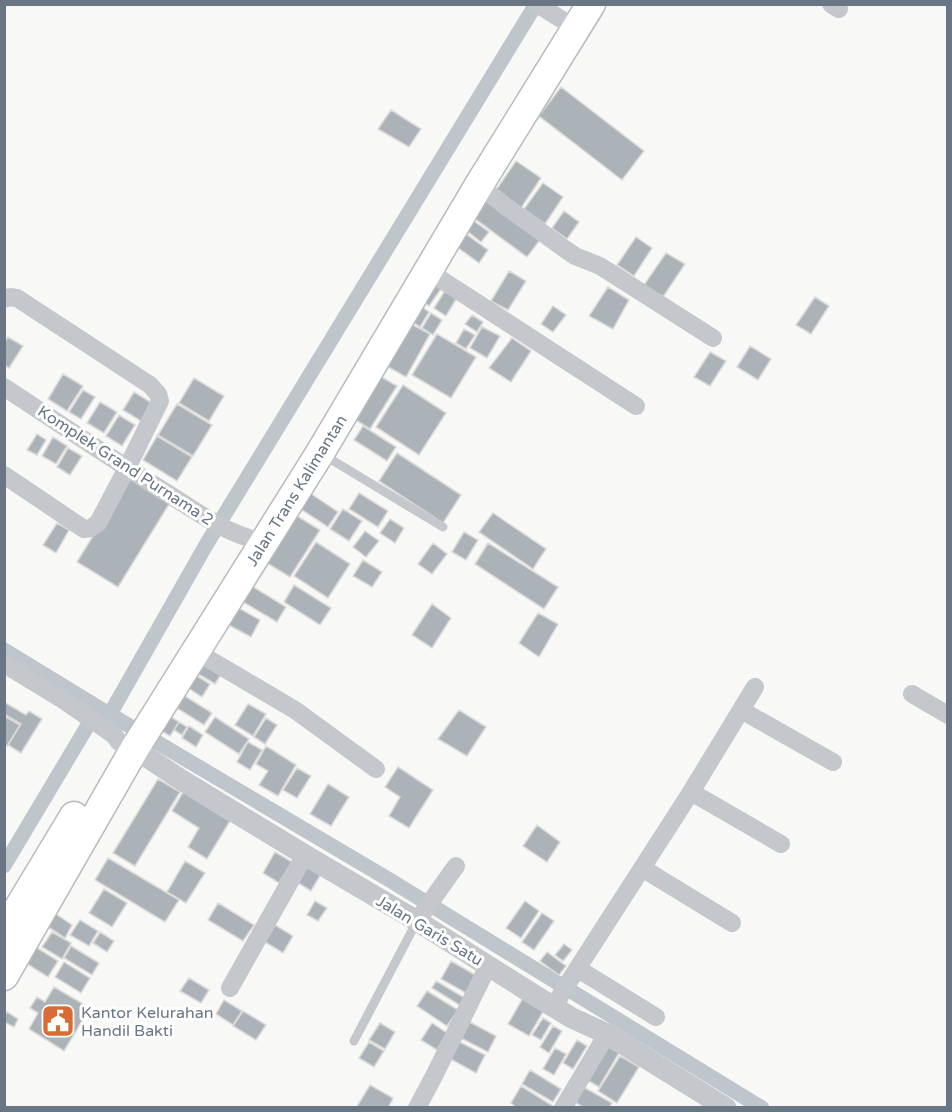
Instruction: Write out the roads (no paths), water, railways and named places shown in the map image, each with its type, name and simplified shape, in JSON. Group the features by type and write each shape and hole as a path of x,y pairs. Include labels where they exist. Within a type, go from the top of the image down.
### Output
{"highway":[{"name":"Jalan Trans Kalimantan","path":"153,704 240,535 428,271 479,184 591,4"},
{"name":"Jalan Trans Kalimantan","path":"4,932 122,741 195,651 320,453 368,353 555,10"},
{"name":"Jalan Trans Kalimantan","path":"4,976 122,741"}],"street":[{"path":"479,184 575,256 600,266 713,338"},
{"path":"428,271 636,406"},
{"path":"4,299 17,298 150,385 160,400 98,523 87,529 4,475"},
{"name":"Komplek Grand Purnama 2","path":"4,387 206,518 240,535"},
{"path":"195,651 295,710 376,769"},
{"path":"4,664 72,706 122,741"},
{"path":"656,1017 566,988 755,687"},
{"path":"912,694 947,712"},
{"path":"741,710 833,762"},
{"name":"Jalan Garis Satu","path":"122,741 304,855 425,909 488,966 566,988 572,1018 607,1034 726,1107"},
{"path":"691,792 781,844"},
{"path":"230,988 304,855"},
{"path":"425,909 456,866"},
{"path":"642,868 732,923"},
{"path":"417,1107 488,966"},
{"path":"563,1107 607,1034"}],"lane":[{"path":"320,453 443,527"},
{"path":"354,1041 425,909"}],"waterway":[{"path":"110,714 206,545 536,4"},
{"path":"4,650 388,879 762,1108"},
{"path":"4,866 97,710"}],"place":[{"name":"Kantor Kelurahan Handil Bakti","path":"58,1021"}]}
